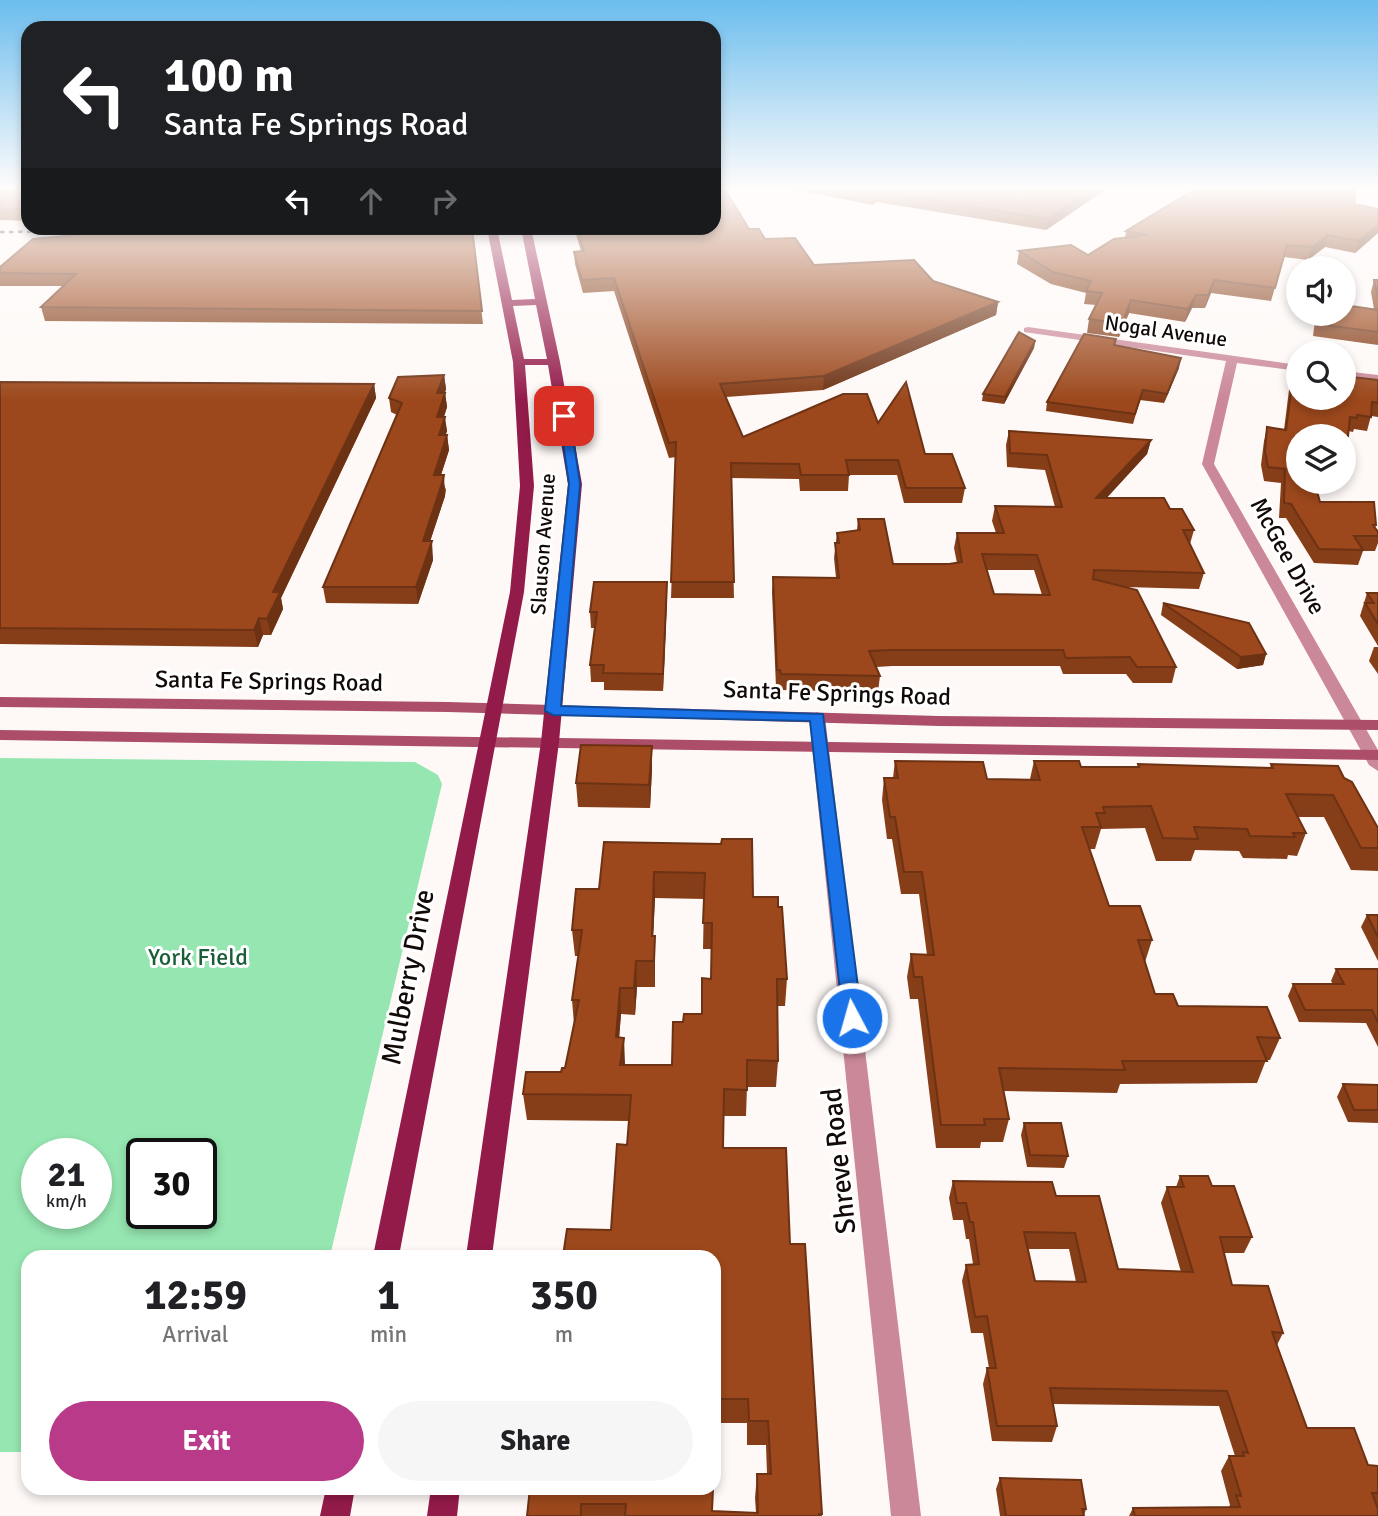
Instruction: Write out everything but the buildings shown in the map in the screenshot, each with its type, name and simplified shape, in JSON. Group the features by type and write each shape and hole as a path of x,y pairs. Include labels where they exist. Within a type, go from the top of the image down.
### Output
{"main road":[{"name":"Slauson Avenue","path":"494,710 517,592 527,486 519,362 497,259"},
{"name":"Slauson Avenue","path":"532,259 554,362 575,484 550,742"},
{"path":"505,303 541,302"},
{"path":"519,362 554,362"},
{"name":"Santa Fe Springs Road","path":"0,702 553,711 939,721 1378,725"},
{"name":"Mulberry Drive","path":"387,1250 494,710"},
{"name":"Santa Fe Springs Road","path":"0,735 821,746 1376,758"},
{"path":"480,1250 550,742"},
{"path":"335,1516 340,1495"},
{"path":"442,1516 445,1495"}],"street":[{"name":"Nogal Avenue","path":"1028,330 1286,367"},
{"name":"McGee Drive","path":"1232,361 1208,464 1376,758"},
{"path":"1356,375 1378,378"},
{"name":"Shreve Road","path":"817,717 906,1516"}],"green space":[{"name":"York Field","path":"0,758 415,762 438,775 442,784 331,1250 21,1250 21,1452 0,1452"}],"route":[{"path":"564,416 575,484 553,711 817,717 852,1018"}]}
